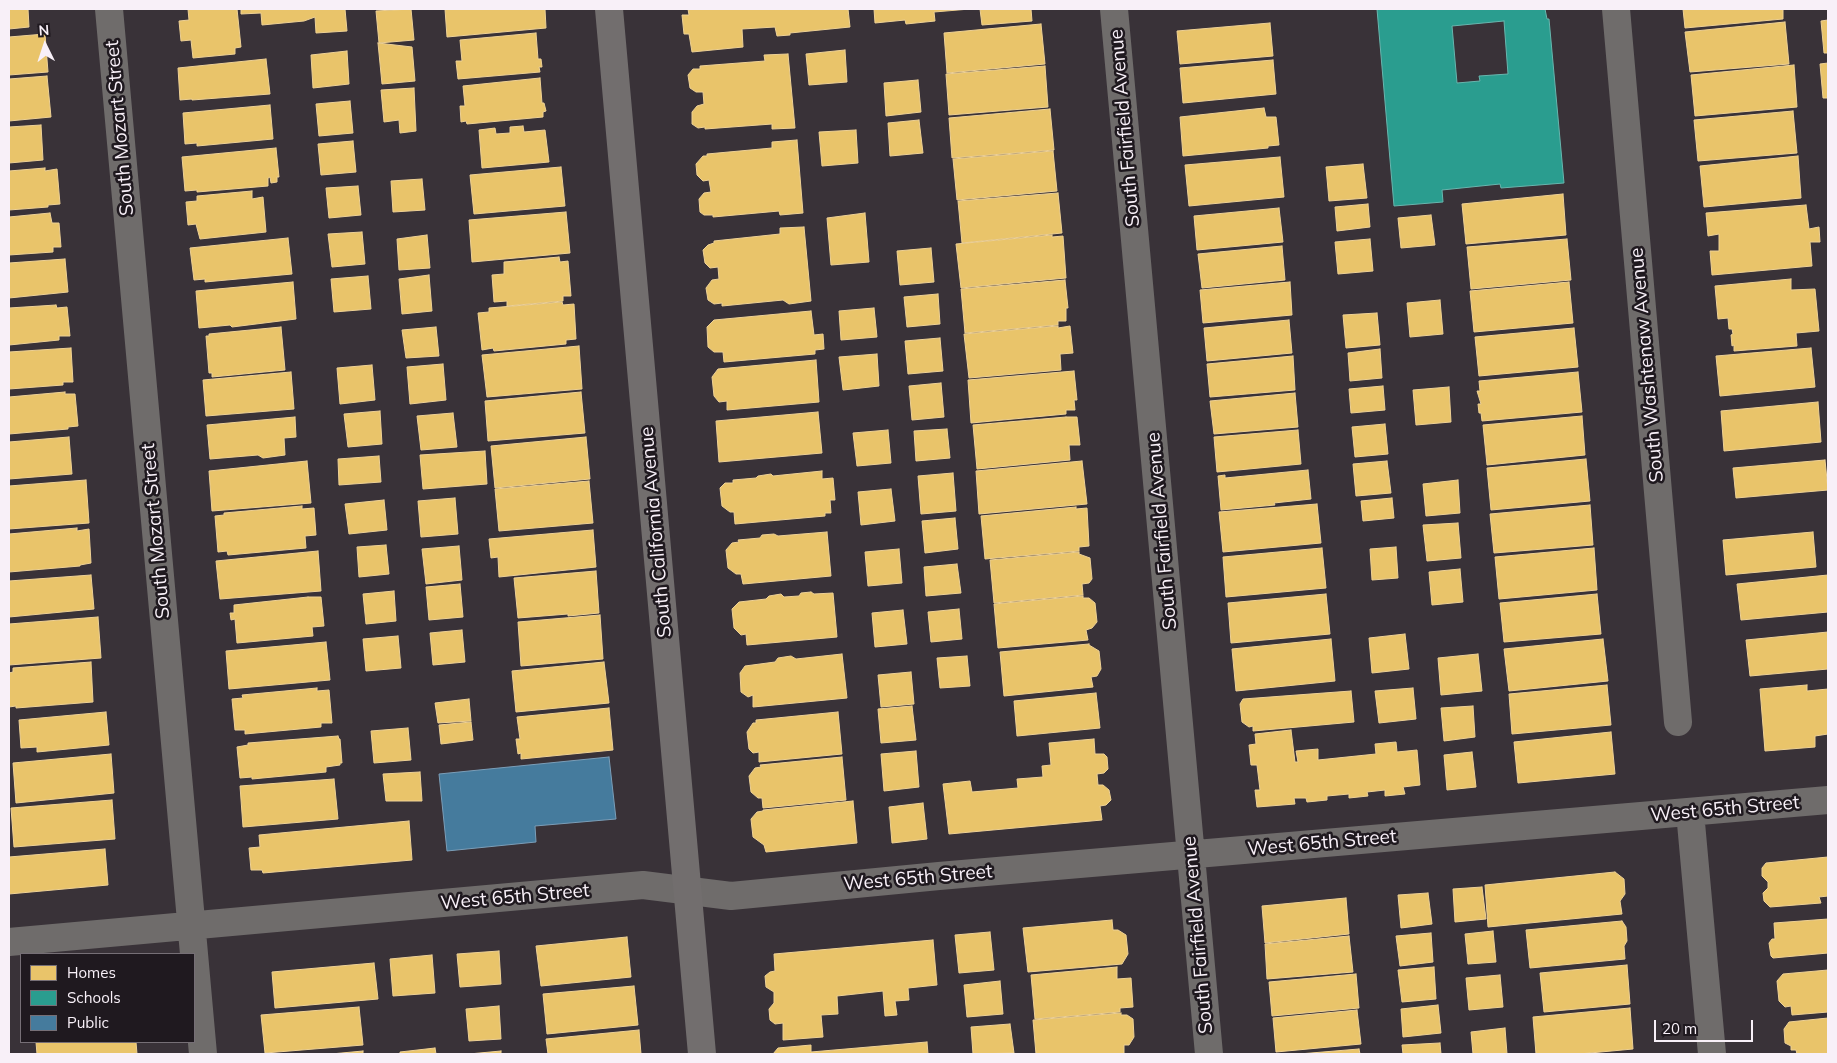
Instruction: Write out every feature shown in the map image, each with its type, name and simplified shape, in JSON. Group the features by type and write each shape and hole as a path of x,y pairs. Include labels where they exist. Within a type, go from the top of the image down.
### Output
{"street":[{"name":"South Mozart Street","path":"109,9 194,953"},
{"name":"South California Avenue","path":"609,9 702,1054"},
{"name":"South Fairfield Avenue","path":"1114,9 1209,1054"},
{"name":"South Washtenaw Avenue","path":"1616,9 1678,722"},
{"name":"West 65th Street","path":"9,942 643,885 731,896 1828,800"},
{"path":"1690,812 1712,1054"},
{"name":"South Mozart Street","path":"195,961 203,1054"}],"building: Homes":[{"path":"9,9 28,9 29,27 9,29"},
{"path":"188,9 237,9 241,47 235,48 235,54 193,58 191,40 181,41 179,21 189,20"},
{"path":"241,9 345,9 347,31 316,33 315,17 304,21 262,25 261,13 241,14"},
{"path":"411,9 414,40 379,43 376,11"},
{"path":"445,9 545,9 546,28 447,37"},
{"path":"688,9 848,9 850,27 777,36 775,27 742,29 743,47 692,52 689,34 684,34 682,15 689,15"},
{"path":"874,9 970,9 934,12 935,21 906,24 905,20 875,23"},
{"path":"980,9 1031,9 1032,21 982,25"},
{"path":"1683,9 1783,9 1783,19 1685,28"},
{"path":"1828,20 1828,53 1824,53 1821,21"},
{"path":"1785,22 1789,64 1690,72 1685,32"},
{"path":"1270,23 1273,56 1180,64 1177,31"},
{"path":"1041,24 1045,64 947,73 944,33"},
{"path":"536,33 538,59 541,59 542,67 539,67 540,72 458,79 456,61 462,61 460,40"},
{"path":"45,34 48,72 9,75 9,37"},
{"path":"378,43 412,47 415,81 382,84"},
{"path":"845,50 847,82 809,85 806,54"},
{"path":"347,51 349,84 313,88 311,55"},
{"path":"788,54 795,128 772,129 772,124 705,129 705,127 698,128 692,124 692,112 697,106 704,104 703,92 696,92 690,88 688,75 693,69 700,69 700,66 765,61 764,55"},
{"path":"266,59 270,94 180,100 178,68"},
{"path":"1273,60 1276,94 1183,103 1180,68"},
{"path":"1828,63 1828,98 1823,98 1820,64"},
{"path":"1794,65 1797,107 1695,116 1691,75"},
{"path":"1045,66 1048,107 949,115 946,74"},
{"path":"47,76 51,117 9,121 9,79"},
{"path":"540,78 542,103 544,103 546,111 543,112 543,117 467,124 466,121 461,122 460,106 465,106 463,86"},
{"path":"918,80 921,112 886,116 884,83"},
{"path":"414,88 416,131 400,133 399,120 384,122 381,90"},
{"path":"350,101 353,133 319,136 316,104"},
{"path":"270,105 273,139 197,146 197,143 185,144 183,113"},
{"path":"1264,108 1266,117 1276,117 1279,145 1268,146 1268,148 1183,156 1180,117"},
{"path":"1050,109 1054,150 952,158 949,118"},
{"path":"1793,111 1797,153 1698,161 1694,120"},
{"path":"919,120 923,153 890,156 888,123"},
{"path":"41,125 43,160 9,163 9,127"},
{"path":"523,126 524,132 545,130 549,162 482,168 479,130 495,128 496,134 510,133 510,127"},
{"path":"856,130 858,163 822,166 819,132"},
{"path":"797,140 803,213 780,215 779,211 713,217 713,215 704,215 700,212 699,199 704,193 711,192 709,180 703,181 697,175 696,164 703,156 707,156 707,154 772,148 772,142"},
{"path":"353,141 356,172 321,175 318,144"},
{"path":"276,148 279,177 277,177 277,182 271,183 270,177 268,178 268,186 197,192 197,190 185,191 182,157"},
{"path":"1053,151 1057,191 957,200 953,159"},
{"path":"1798,156 1801,198 1704,207 1700,166"},
{"path":"1280,157 1284,197 1189,206 1185,165"},
{"path":"1363,164 1367,198 1329,201 1326,167"},
{"path":"561,167 565,206 474,214 470,175"},
{"path":"45,168 45,171 57,169 60,204 48,205 48,207 9,210 9,171"},
{"path":"422,179 425,210 393,212 391,181"},
{"path":"358,186 361,215 329,218 326,188"},
{"path":"252,191 252,199 263,197 266,232 200,239 196,224 188,225 186,202 197,201 197,196"},
{"path":"1058,193 1062,233 962,243 958,201"},
{"path":"1563,194 1566,235 1466,244 1462,204"},
{"path":"1368,204 1370,227 1337,231 1335,207"},
{"path":"1806,205 1809,229 1819,227 1820,242 1810,242 1812,266 1712,275 1710,251 1719,251 1719,234 1708,236 1706,213"},
{"path":"1279,208 1283,242 1197,250 1194,216"},
{"path":"566,212 570,253 472,262 469,220"},
{"path":"50,213 52,223 59,223 61,247 53,247 53,252 9,255 9,217"},
{"path":"865,213 869,262 831,265 827,218"},
{"path":"1431,215 1435,245 1401,248 1398,218"},
{"path":"804,227 811,301 789,304 783,300 722,306 722,303 714,304 708,300 706,288 712,280 719,279 718,267 710,268 705,263 703,250 708,245 714,243 714,241 780,234 780,228"},
{"path":"362,232 365,264 332,267 328,234"},
{"path":"427,235 430,268 399,270 397,239"},
{"path":"1052,235 1052,237 1063,236 1066,278 961,288 956,244"},
{"path":"288,238 292,274 205,282 205,279 194,280 190,248"},
{"path":"1370,239 1373,271 1338,274 1335,242"},
{"path":"1567,239 1571,280 1471,289 1467,247"},
{"path":"1282,246 1285,280 1202,288 1198,254"},
{"path":"931,248 934,282 900,285 897,251"},
{"path":"559,257 560,262 568,261 571,296 563,296 563,301 507,306 507,301 494,302 492,275 504,274 504,262"},
{"path":"65,259 68,292 9,298 9,263"},
{"path":"429,275 432,311 402,314 399,279"},
{"path":"368,276 371,309 334,312 331,279"},
{"path":"1791,279 1791,290 1815,289 1819,331 1796,333 1797,346 1734,351 1731,335 1733,334 1732,329 1729,329 1728,318 1718,319 1715,286"},
{"path":"1065,280 1068,308 1066,308 1066,321 1058,321 1058,325 965,333 961,289"},
{"path":"293,282 296,319 232,327 230,325 199,328 196,291"},
{"path":"1290,282 1292,315 1203,323 1200,290"},
{"path":"1569,282 1573,323 1474,332 1470,291"},
{"path":"938,294 940,324 907,327 904,297"},
{"path":"1440,300 1443,334 1410,337 1407,303"},
{"path":"562,302 563,305 574,304 576,339 566,340 566,344 494,351 493,348 482,350 478,313 489,312 489,308"},
{"path":"56,305 57,308 67,307 70,336 59,336 59,340 9,345 9,308"},
{"path":"874,308 877,337 841,340 839,311"},
{"path":"811,311 814,335 823,334 824,349 815,350 815,354 724,362 723,352 714,352 708,347 707,327 714,320"},
{"path":"1377,313 1380,345 1346,348 1343,315"},
{"path":"1289,320 1292,353 1207,361 1204,328"},
{"path":"1058,326 1058,328 1070,326 1073,353 1060,354 1061,370 969,378 964,334"},
{"path":"281,327 285,370 212,377 212,373 209,373 206,336 209,336 209,334"},
{"path":"436,327 439,356 406,358 402,330"},
{"path":"1574,328 1578,367 1479,376 1475,337"},
{"path":"940,338 943,371 908,374 905,341"},
{"path":"579,346 582,389 487,397 482,355"},
{"path":"71,348 73,382 63,382 63,385 9,389 9,352"},
{"path":"1811,348 1815,387 1720,396 1716,356"},
{"path":"1380,349 1382,378 1350,381 1348,353"},
{"path":"877,354 879,386 843,390 839,357"},
{"path":"1293,356 1295,390 1210,397 1207,364"},
{"path":"816,360 819,402 727,410 727,401 719,402 714,396 712,377 718,369"},
{"path":"443,364 446,400 410,404 407,367"},
{"path":"372,365 375,400 340,404 337,368"},
{"path":"1074,371 1077,400 1074,400 1075,410 1066,410 1066,414 971,423 968,380"},
{"path":"291,372 294,409 206,416 203,380"},
{"path":"1578,372 1582,412 1482,421 1478,404 1481,404 1477,391 1480,391 1479,381"},
{"path":"941,383 944,417 912,420 909,386"},
{"path":"1383,386 1385,410 1351,413 1349,389"},
{"path":"1449,387 1451,422 1416,425 1413,390"},
{"path":"65,392 65,394 75,394 78,426 68,427 68,429 9,434 9,397"},
{"path":"581,392 585,433 488,441 485,401"},
{"path":"1295,393 1298,427 1214,434 1210,401"},
{"path":"1818,402 1821,442 1724,451 1721,411"},
{"path":"380,411 382,444 348,447 344,414"},
{"path":"818,412 822,453 719,462 716,421"},
{"path":"453,413 457,447 421,450 417,416"},
{"path":"1582,416 1585,455 1487,465 1483,425"},
{"path":"295,417 296,437 284,438 285,455 263,458 258,455 210,459 207,425"},
{"path":"1077,417 1080,445 1069,445 1070,460 977,469 973,425"},
{"path":"1385,424 1388,454 1355,457 1352,427"},
{"path":"947,429 950,458 916,461 914,431"},
{"path":"888,430 891,463 857,466 853,433"},
{"path":"1298,430 1301,464 1217,472 1214,437"},
{"path":"69,437 72,474 9,479 9,442"},
{"path":"586,437 590,479 495,488 491,446"},
{"path":"485,451 487,484 423,489 420,455"},
{"path":"379,456 381,482 339,485 338,459"},
{"path":"1586,459 1590,501 1491,510 1487,468"},
{"path":"1825,460 1828,490 1736,498 1733,468"},
{"path":"307,461 311,503 212,511 209,471"},
{"path":"1082,461 1087,504 979,514 976,471"},
{"path":"1387,461 1391,493 1356,496 1353,464"},
{"path":"1308,470 1311,499 1274,503 1275,505 1221,510 1218,476 1225,475 1225,478"},
{"path":"822,471 822,479 833,478 835,500 830,500 831,513 825,513 825,516 735,524 734,512 730,512 722,506 720,488 725,483 733,483 733,480 756,478 771,474 773,476"},
{"path":"953,473 956,511 921,514 918,476"},
{"path":"86,480 89,523 9,529 9,486"},
{"path":"1458,480 1460,513 1426,516 1423,484"},
{"path":"589,481 593,523 499,531 495,489"},
{"path":"891,489 895,521 861,525 858,492"},
{"path":"455,498 458,534 421,537 418,501"},
{"path":"1392,498 1394,518 1363,521 1361,501"},
{"path":"384,500 387,530 349,534 345,504"},
{"path":"1317,504 1321,543 1223,552 1219,512"},
{"path":"1590,505 1593,545 1494,553 1490,514"},
{"path":"302,506 302,509 314,508 316,535 305,536 306,548 228,555 227,551 218,552 215,516 224,515 224,513"},
{"path":"1076,507 1076,509 1087,508 1089,546 1079,547 1079,551 985,559 981,516"},
{"path":"955,518 958,549 925,553 922,521"},
{"path":"1458,523 1461,558 1427,561 1423,525"},
{"path":"77,528 77,531 89,529 91,563 80,566 9,572 9,534"},
{"path":"593,530 596,567 499,577 498,557 491,558 489,539"},
{"path":"827,532 831,576 743,584 741,574 736,574 728,568 726,550 732,543 739,542 738,540 760,538 762,535 774,534 778,536"},
{"path":"1813,532 1816,567 1726,575 1723,540"},
{"path":"386,545 389,574 359,577 357,547"},
{"path":"459,546 462,580 426,584 422,549"},
{"path":"1396,547 1398,578 1372,580 1370,549"},
{"path":"1322,548 1326,588 1226,597 1223,557"},
{"path":"1594,548 1597,590 1499,599 1495,557"},
{"path":"899,549 902,583 868,586 865,552"},
{"path":"318,551 321,591 220,599 216,561"},
{"path":"1079,552 1079,554 1090,558 1092,579 1089,583 1082,584 1083,595 994,603 990,560"},
{"path":"957,564 961,593 926,596 924,567"},
{"path":"1460,569 1463,602 1432,605 1429,572"},
{"path":"596,571 599,613 518,618 514,578"},
{"path":"91,575 94,609 9,617 9,581"},
{"path":"1828,575 1828,612 1741,620 1737,584"},
{"path":"460,584 463,617 429,620 426,587"},
{"path":"394,591 396,621 366,624 363,594"},
{"path":"811,592 814,594 833,593 837,637 747,645 746,634 741,635 734,628 732,609 739,602 766,599 769,596 781,594 784,597 799,596 801,593"},
{"path":"1326,594 1330,634 1231,643 1228,603"},
{"path":"1597,594 1601,634 1504,642 1500,603"},
{"path":"1083,596 1083,598 1089,598 1095,603 1097,622 1092,628 1086,630 1088,640 998,648 994,604"},
{"path":"321,597 324,626 312,627 313,636 237,643 235,619 231,620 230,613 234,613 234,605"},
{"path":"959,609 962,639 931,642 928,612"},
{"path":"903,610 907,644 875,647 872,613"},
{"path":"600,615 603,659 521,666 518,622"},
{"path":"98,617 101,658 9,665 9,624"},
{"path":"462,630 465,662 433,665 430,633"},
{"path":"1828,632 1828,669 1750,676 1746,640"},
{"path":"1405,634 1409,669 1372,673 1369,638"},
{"path":"398,636 401,668 366,671 363,639"},
{"path":"1331,639 1335,681 1236,691 1232,649"},
{"path":"1603,639 1608,681 1509,691 1504,649"},
{"path":"326,642 330,680 229,689 226,651"},
{"path":"1089,644 1099,651 1101,669 1097,676 1091,677 1093,687 1004,696 1000,652"},
{"path":"842,654 847,698 753,707 753,695 748,697 741,692 740,673 745,666 775,662 778,658 791,656 796,659"},
{"path":"1478,654 1482,691 1441,695 1438,658"},
{"path":"967,656 970,686 940,688 937,658"},
{"path":"91,662 93,702 9,707 9,673 13,672 13,668"},
{"path":"604,662 609,703 516,712 512,671"},
{"path":"911,672 914,704 881,707 878,675"},
{"path":"1607,685 1611,725 1512,734 1509,694"},
{"path":"1807,685 1807,691 1828,689 1828,734 1815,736 1815,747 1765,751 1760,689"},
{"path":"317,688 317,691 329,690 332,723 321,723 321,727 245,734 245,730 235,730 232,699 243,698 242,695"},
{"path":"1413,688 1416,719 1379,723 1375,691"},
{"path":"1351,691 1354,722 1253,731 1253,726 1249,727 1242,722 1240,704 1243,699"},
{"path":"1096,693 1100,728 1017,736 1014,701"},
{"path":"469,699 471,721 438,723 435,703"},
{"path":"912,706 916,740 881,743 878,709"},
{"path":"1473,706 1475,737 1444,741 1441,708"},
{"path":"609,708 613,750 521,759 521,753 518,754 516,739 520,739 517,717"},
{"path":"106,712 109,745 37,752 37,747 21,748 19,720"},
{"path":"838,712 842,754 759,762 759,752 753,753 749,749 747,732 753,723 756,723 756,720"},
{"path":"471,722 473,740 441,744 439,725"},
{"path":"408,728 411,760 374,763 371,731"},
{"path":"1291,730 1295,762 1298,762 1296,751 1318,749 1318,760 1376,754 1375,744 1396,742 1397,752 1417,750 1420,785 1403,787 1405,794 1385,796 1385,790 1367,792 1368,796 1349,798 1349,794 1327,796 1327,800 1307,802 1306,798 1294,798 1295,804 1257,807 1255,790 1260,790 1257,765 1251,765 1249,745 1256,744 1255,734"},
{"path":"1611,732 1615,774 1518,783 1514,742"},
{"path":"338,736 340,739 342,763 326,767 326,772 252,779 252,777 240,778 237,747 248,745 248,743"},
{"path":"1094,739 1095,754 1104,754 1107,757 1108,769 1104,773 1097,774 1098,785 1103,785 1109,790 1111,800 1106,805 1100,806 1102,820 949,834 943,784 970,781 972,792 1018,788 1017,779 1043,777 1042,766 1051,765 1049,743"},
{"path":"916,751 919,787 884,791 881,754"},
{"path":"1472,752 1476,787 1447,790 1444,755"},
{"path":"111,754 114,793 16,803 13,763"},
{"path":"842,757 846,800 763,808 762,798 758,798 751,792 749,776 755,768 761,767 760,765"},
{"path":"420,772 422,801 386,801 383,774"},
{"path":"334,779 338,819 243,827 240,786"},
{"path":"112,800 115,839 14,847 11,808"},
{"path":"853,801 857,843 766,852 764,845 753,837 751,819 757,812"},
{"path":"923,803 927,839 892,843 889,807"},
{"path":"409,821 412,860 263,873 262,870 251,870 249,848 260,847 259,835"},
{"path":"105,849 108,885 9,894 9,857"},
{"path":"1828,857 1828,896 1819,897 1821,903 1770,907 1764,901 1763,893 1768,888 1768,882 1762,876 1762,868 1766,863"},
{"path":"1615,872 1624,879 1625,894 1620,901 1622,914 1488,927 1485,885"},
{"path":"1482,887 1486,919 1455,922 1453,889"},
{"path":"1428,893 1432,924 1401,928 1398,895"},
{"path":"1346,898 1349,934 1265,943 1262,906"},
{"path":"1828,919 1828,953 1773,958 1771,956 1769,943 1772,939 1775,939 1774,923"},
{"path":"1112,920 1113,930 1118,930 1126,935 1128,954 1122,964 1028,972 1023,928"},
{"path":"1622,921 1626,927 1625,959 1530,968 1526,930"},
{"path":"1493,931 1496,962 1468,964 1465,934"},
{"path":"990,932 994,970 959,973 955,935"},
{"path":"1431,933 1433,962 1400,966 1396,936"},
{"path":"1349,936 1353,972 1267,979 1265,944"},
{"path":"627,937 631,977 541,986 536,946"},
{"path":"933,940 937,985 908,988 909,1000 895,1001 897,1015 885,1016 883,991 837,996 838,1014 821,1015 823,1037 783,1040 783,1023 775,1024 770,1020 769,1009 774,1003 774,992 766,987 765,976 775,971 774,954"},
{"path":"499,951 501,984 460,987 457,954"},
{"path":"432,955 435,993 393,996 390,959"},
{"path":"374,963 378,999 275,1008 272,972"},
{"path":"1627,965 1630,1004 1544,1012 1540,973"},
{"path":"1117,967 1117,979 1131,978 1133,1007 1120,1008 1120,1012 1035,1019 1031,975"},
{"path":"1434,967 1436,999 1402,1002 1398,970"},
{"path":"1828,970 1828,1012 1792,1015 1791,1006 1785,1007 1779,1001 1777,981 1783,974"},
{"path":"1356,974 1359,1008 1272,1016 1269,982"},
{"path":"1500,975 1503,1007 1469,1010 1466,978"},
{"path":"1000,981 1003,1014 967,1017 964,985"},
{"path":"634,986 638,1025 547,1034 543,994"},
{"path":"1438,1005 1441,1033 1403,1037 1401,1009"},
{"path":"499,1006 501,1039 469,1041 466,1009"},
{"path":"359,1007 363,1045 265,1053 261,1015"},
{"path":"1630,1008 1633,1049 1579,1054 1536,1054 1533,1017"},
{"path":"1357,1010 1361,1044 1276,1052 1273,1018"},
{"path":"1121,1013 1121,1015 1127,1015 1133,1019 1134,1037 1129,1045 1124,1045 1124,1054 1036,1054 1033,1020"},
{"path":"1828,1018 1828,1054 1797,1054 1796,1050 1791,1050 1791,1046 1785,1043 1784,1029 1789,1022"},
{"path":"1010,1024 1014,1053 973,1054 971,1027"},
{"path":"1505,1028 1507,1054 1473,1054 1471,1032"},
{"path":"639,1030 641,1054 548,1054 546,1039"},
{"path":"927,1042 928,1054 773,1054 778,1048 811,1045 811,1052"},
{"path":"36,1043 136,1043 137,1054 37,1054"},
{"path":"1440,1043 1441,1054 1403,1054 1402,1045"},
{"path":"435,1048 436,1054 400,1054 400,1052"},
{"path":"1359,1049 1360,1054 1299,1054"},
{"path":"363,1051 363,1054 331,1054"},
{"path":"501,1051 501,1054 469,1054"}],"building: Schools":[{"path":"1377,9 1545,9 1547,19 1549,19 1564,183 1501,188 1500,184 1442,190 1443,202 1394,206","holes":["1504,21 1508,74 1479,76 1480,81 1457,83 1452,26"]}],"building: Public":[{"path":"609,757 616,819 535,826 536,842 447,851 439,774"}]}
